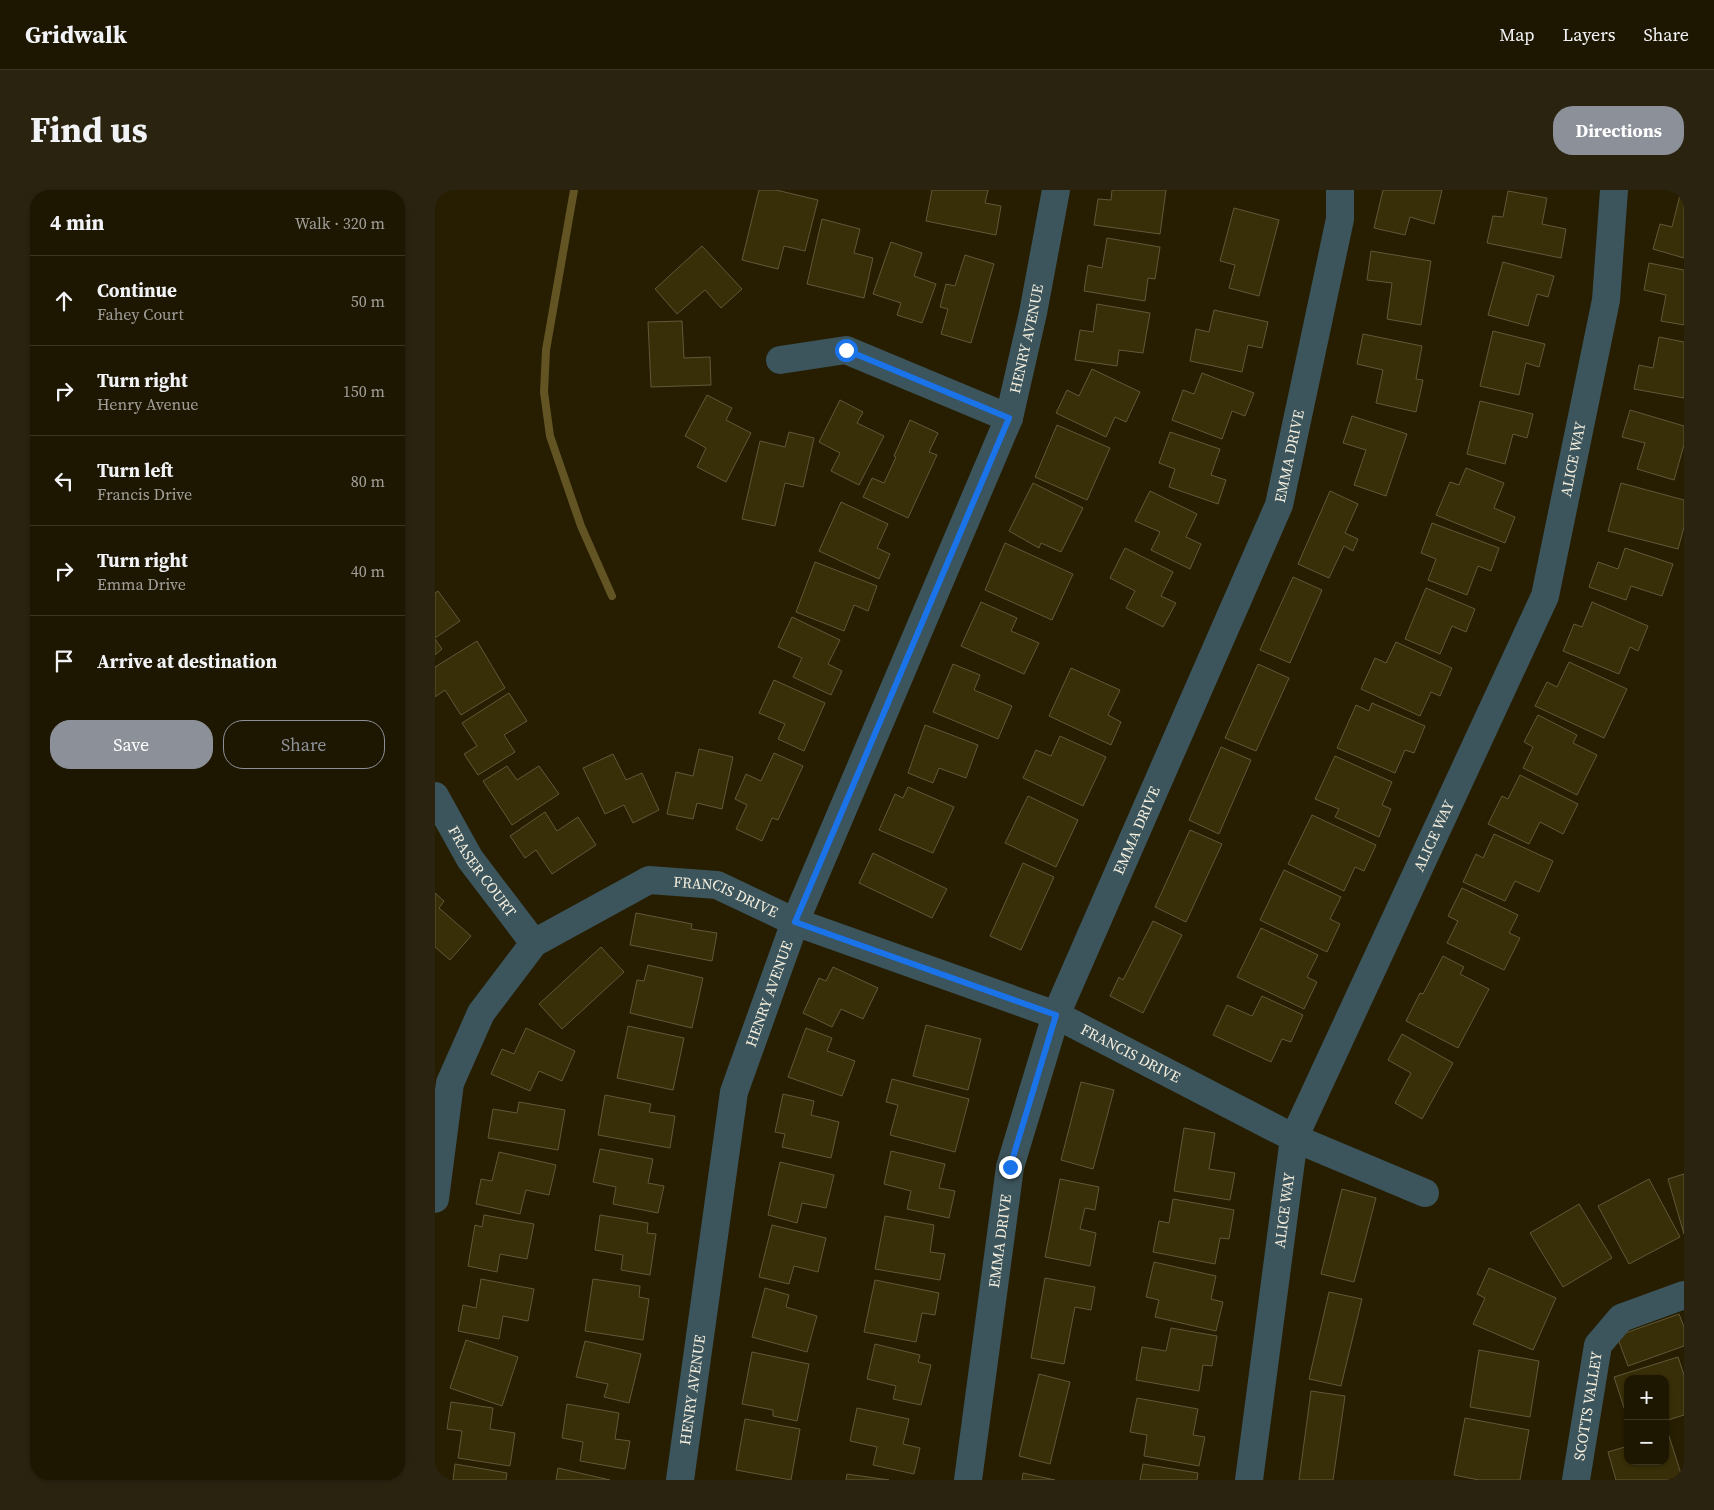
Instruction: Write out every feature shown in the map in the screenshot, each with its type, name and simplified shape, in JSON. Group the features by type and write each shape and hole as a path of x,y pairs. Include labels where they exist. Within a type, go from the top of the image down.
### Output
{"street":[{"name":"HENRY AVENUE","path":"680,1480 734,1092 795,922 1009,418 1033,313 1055,190"},
{"name":"EMMA DRIVE","path":"968,1480 1010,1167 1056,1015 1279,505 1340,220 1340,190"},
{"name":"ALICE WAY","path":"1249,1480 1294,1138 1545,596 1606,300 1614,190"},
{"path":"780,360 846,350 1009,418"},
{"name":"FRASER COURT","path":"435,796 469,859 534,943"},
{"name":"FRANCIS DRIVE","path":"435,1199 450,1083 481,1013 534,943 649,880 717,885 795,922 1056,1015 1294,1138 1425,1193"},
{"name":"SCOTTS VALLEY","path":"1576,1480 1598,1345 1621,1318 1684,1295"}],"building":[{"path":"759,190 776,190 818,200 805,251 784,246 778,269 742,260"},
{"path":"932,190 988,190 985,203 1001,206 996,235 926,221"},
{"path":"1112,190 1166,190 1160,234 1094,225 1098,199 1111,200"},
{"path":"1383,190 1442,190 1434,224 1410,217 1405,235 1374,228"},
{"path":"1508,191 1547,198 1542,224 1566,229 1561,258 1487,243 1493,216 1503,217"},
{"path":"1680,195 1684,196 1684,258 1653,249 1660,224 1672,227"},
{"path":"1234,208 1279,220 1259,296 1229,288 1235,265 1220,261"},
{"path":"822,219 860,229 854,253 873,258 864,298 807,284"},
{"path":"1107,238 1160,247 1155,279 1148,278 1145,301 1084,291 1088,265 1102,268"},
{"path":"891,242 922,253 914,276 936,284 922,323 897,315 901,303 873,294"},
{"path":"702,246 742,289 721,308 705,290 677,314 655,289"},
{"path":"1371,251 1431,261 1421,325 1387,319 1392,283 1367,280"},
{"path":"965,255 994,264 971,343 941,334 948,309 940,307 946,284 955,286"},
{"path":"1503,262 1554,276 1548,297 1537,294 1528,326 1488,315"},
{"path":"1649,263 1684,270 1684,325 1661,321 1666,295 1644,290"},
{"path":"1097,304 1150,313 1143,353 1119,350 1117,366 1075,360 1080,330 1093,332"},
{"path":"1214,310 1268,322 1262,348 1248,345 1242,372 1190,361 1196,329 1209,332"},
{"path":"682,321 684,358 710,357 711,385 651,387 648,322"},
{"path":"1493,331 1545,344 1539,367 1526,363 1519,395 1480,386"},
{"path":"1363,334 1422,346 1416,379 1423,380 1416,412 1376,403 1383,370 1357,364"},
{"path":"1659,337 1684,342 1684,398 1634,389 1639,365 1653,368"},
{"path":"1092,369 1140,392 1126,422 1115,417 1106,437 1056,413 1067,390 1079,396"},
{"path":"1202,373 1254,393 1245,416 1232,411 1222,439 1172,420 1183,390 1194,394"},
{"path":"707,395 732,408 726,420 751,433 726,482 697,467 706,448 685,436"},
{"path":"840,400 863,412 857,423 884,436 859,485 831,471 840,453 819,442"},
{"path":"1480,401 1533,414 1527,438 1513,434 1505,464 1467,454"},
{"path":"1630,410 1684,426 1684,445 1674,480 1637,469 1645,443 1622,437"},
{"path":"1352,416 1407,434 1386,496 1354,485 1366,450 1343,443"},
{"path":"910,420 938,433 929,452 937,455 908,518 863,497 872,478 884,483"},
{"path":"1057,425 1110,448 1087,500 1035,477"},
{"path":"789,432 814,438 803,487 785,483 775,526 742,519 760,441 785,447"},
{"path":"1170,432 1220,449 1211,475 1226,480 1218,504 1169,487 1175,469 1159,463"},
{"path":"1466,468 1504,483 1494,508 1515,517 1505,543 1436,515 1450,482 1459,485"},
{"path":"1033,483 1083,508 1061,552 1041,543 1039,548 1009,531"},
{"path":"1621,483 1684,500 1684,527 1678,549 1608,531"},
{"path":"1150,491 1197,514 1186,537 1201,544 1190,569 1151,550 1160,532 1135,521"},
{"path":"1330,491 1358,504 1345,533 1358,539 1353,551 1344,546 1329,578 1298,564"},
{"path":"841,502 888,524 877,548 890,554 879,579 819,551"},
{"path":"1432,523 1499,548 1491,571 1478,566 1467,595 1428,580 1436,559 1421,553"},
{"path":"1005,543 1073,574 1052,620 985,590"},
{"path":"1125,548 1173,572 1161,596 1176,603 1163,627 1126,608 1135,591 1110,578"},
{"path":"1625,548 1673,564 1662,596 1631,586 1626,600 1589,587 1598,562 1618,569"},
{"path":"815,562 877,586 868,611 854,605 844,631 796,612"},
{"path":"1293,577 1322,590 1290,663 1260,650"},
{"path":"1426,588 1475,609 1466,632 1452,626 1440,654 1405,639"},
{"path":"438,591 460,621 435,638 435,593"},
{"path":"981,602 1017,618 1011,631 1039,643 1024,674 961,646"},
{"path":"1592,602 1648,626 1638,651 1630,647 1619,674 1563,651 1574,624 1582,627"},
{"path":"792,617 840,640 828,664 842,671 831,695 793,677 802,658 778,647"},
{"path":"435,639 442,649 435,655"},
{"path":"477,641 505,688 461,715 445,690 435,697 435,667"},
{"path":"1396,642 1452,668 1440,696 1431,692 1420,716 1361,689 1375,658 1386,663"},
{"path":"1569,662 1627,689 1604,738 1535,706 1547,682 1557,687"},
{"path":"953,664 980,675 974,690 1012,706 998,739 933,712"},
{"path":"1258,664 1289,678 1256,751 1225,738"},
{"path":"1071,668 1120,690 1108,715 1121,722 1111,745 1049,716"},
{"path":"774,680 825,703 804,751 778,739 785,724 759,713"},
{"path":"509,693 527,721 504,735 515,752 478,775 464,754 477,746 462,723"},
{"path":"1372,703 1425,726 1414,753 1405,750 1395,773 1337,748 1356,705 1369,711"},
{"path":"1538,715 1577,735 1573,743 1597,755 1577,795 1523,768 1533,747 1524,742"},
{"path":"925,725 978,745 966,778 939,768 933,783 908,773"},
{"path":"1060,736 1106,757 1083,806 1023,778 1036,750 1051,756"},
{"path":"1221,747 1251,760 1219,834 1189,820"},
{"path":"699,749 733,757 722,809 697,803 693,819 667,814 676,772 693,776"},
{"path":"774,753 803,766 778,820 772,818 762,841 736,829 747,805 735,799 746,774 761,781"},
{"path":"613,754 626,780 642,773 659,810 633,823 624,805 605,814 583,768"},
{"path":"1335,756 1392,782 1382,805 1391,809 1379,837 1335,817 1339,809 1315,799"},
{"path":"507,766 517,780 539,766 559,794 512,825 483,781"},
{"path":"1520,775 1578,804 1563,834 1540,822 1529,844 1488,824 1502,796 1508,799"},
{"path":"908,787 954,807 933,853 879,830 895,794 903,798"},
{"path":"1028,796 1078,820 1056,867 1005,843"},
{"path":"545,812 557,831 578,817 596,845 552,874 536,850 525,858 510,836"},
{"path":"1312,815 1376,845 1364,871 1355,867 1344,891 1288,864"},
{"path":"1190,830 1222,844 1186,922 1155,907"},
{"path":"1494,834 1553,861 1539,892 1515,881 1505,901 1463,882 1476,854 1483,858"},
{"path":"873,853 947,889 932,918 859,883"},
{"path":"1023,863 1054,877 1021,950 990,936"},
{"path":"1284,870 1341,897 1330,919 1340,924 1327,952 1260,920"},
{"path":"1462,888 1518,915 1509,933 1520,938 1504,970 1447,943 1458,921 1448,916"},
{"path":"435,893 444,901 439,908 471,936 450,960 435,947"},
{"path":"636,913 692,924 691,929 717,933 712,961 630,945"},
{"path":"1153,921 1182,935 1143,1013 1110,996 1119,977 1123,980"},
{"path":"1261,928 1318,955 1307,977 1317,982 1304,1009 1237,977"},
{"path":"601,947 624,972 562,1029 539,1004"},
{"path":"1443,956 1464,967 1460,974 1489,989 1458,1048 1406,1021 1420,993 1423,994"},
{"path":"648,965 703,978 692,1028 630,1013 637,980 644,981"},
{"path":"833,967 878,988 863,1019 841,1009 832,1027 803,1013 819,978 826,981"},
{"path":"1262,996 1303,1015 1291,1042 1282,1039 1271,1062 1213,1035 1227,1005 1252,1016"},
{"path":"926,1025 981,1039 968,1090 913,1076"},
{"path":"628,1026 684,1038 673,1090 617,1078"},
{"path":"526,1028 575,1051 562,1081 539,1071 530,1091 491,1074 502,1049 514,1054"},
{"path":"806,1028 832,1038 827,1051 855,1061 842,1096 788,1077"},
{"path":"1402,1034 1453,1063 1422,1119 1395,1103 1411,1073 1388,1060"},
{"path":"892,1079 969,1099 955,1152 890,1135 898,1105 886,1102"},
{"path":"1081,1082 1114,1090 1093,1169 1061,1160"},
{"path":"783,1094 814,1101 811,1115 839,1122 831,1158 782,1147 785,1134 775,1132"},
{"path":"605,1095 651,1104 649,1112 675,1116 670,1148 598,1135"},
{"path":"519,1102 565,1110 558,1150 488,1138 493,1109 517,1113"},
{"path":"1184,1128 1215,1133 1209,1169 1235,1173 1230,1200 1174,1191"},
{"path":"600,1149 653,1159 648,1183 664,1186 658,1213 613,1204 616,1187 593,1182"},
{"path":"891,1151 945,1164 939,1188 955,1191 949,1218 907,1209 911,1191 884,1184"},
{"path":"499,1152 556,1165 549,1195 526,1190 520,1214 476,1204 481,1179 492,1181"},
{"path":"780,1162 834,1175 826,1208 802,1203 797,1223 768,1215"},
{"path":"1684,1174 1684,1234 1668,1179"},
{"path":"1060,1179 1099,1187 1095,1210 1085,1208 1080,1229 1096,1233 1090,1266 1045,1257"},
{"path":"1649,1179 1680,1237 1629,1264 1598,1206"},
{"path":"1342,1189 1376,1198 1354,1282 1321,1274"},
{"path":"1173,1199 1234,1210 1229,1239 1220,1238 1215,1264 1153,1252 1159,1221 1169,1223"},
{"path":"1579,1204 1612,1258 1563,1287 1530,1233"},
{"path":"484,1215 534,1224 527,1259 500,1254 497,1272 468,1266 475,1225 482,1227"},
{"path":"600,1215 648,1223 647,1233 656,1234 650,1275 621,1270 623,1255 595,1250"},
{"path":"885,1216 934,1225 930,1252 945,1254 940,1280 875,1269"},
{"path":"772,1225 826,1238 818,1272 794,1266 789,1284 759,1277"},
{"path":"1154,1262 1216,1276 1211,1299 1223,1302 1216,1331 1155,1317 1159,1300 1146,1297"},
{"path":"1489,1268 1556,1298 1533,1350 1473,1324 1485,1298 1477,1294"},
{"path":"1045,1278 1095,1287 1091,1310 1075,1307 1064,1364 1031,1358"},
{"path":"481,1279 534,1289 528,1321 503,1316 499,1339 458,1331 463,1305 476,1308"},
{"path":"593,1279 640,1286 639,1297 649,1299 643,1340 585,1331"},
{"path":"875,1280 939,1293 935,1315 922,1313 916,1342 864,1332"},
{"path":"765,1288 789,1295 786,1307 817,1316 807,1352 752,1337"},
{"path":"1329,1292 1362,1299 1341,1386 1309,1379"},
{"path":"1679,1314 1684,1327 1684,1346 1628,1366 1617,1336"},
{"path":"1171,1328 1217,1336 1212,1366 1203,1365 1199,1391 1136,1380 1142,1347 1166,1351"},
{"path":"466,1340 518,1357 502,1406 450,1388"},
{"path":"585,1341 641,1354 629,1403 604,1397 608,1384 576,1377"},
{"path":"875,1344 920,1355 918,1362 931,1365 921,1405 893,1399 896,1386 867,1379"},
{"path":"1479,1350 1539,1361 1530,1417 1470,1407"},
{"path":"752,1352 809,1364 797,1421 773,1416 773,1410 742,1404"},
{"path":"1678,1357 1684,1375 1684,1415 1669,1420 1669,1375 1624,1375 1624,1408 1614,1377"},
{"path":"1039,1374 1070,1382 1050,1464 1019,1456"},
{"path":"1311,1391 1345,1396 1333,1480 1299,1480"},
{"path":"1137,1398 1198,1409 1193,1435 1205,1437 1199,1466 1144,1456 1147,1435 1130,1432"},
{"path":"451,1402 493,1408 490,1429 515,1433 510,1466 458,1458 462,1431 447,1429"},
{"path":"567,1404 619,1413 615,1439 630,1441 625,1469 580,1461 583,1442 562,1438"},
{"path":"857,1408 909,1419 903,1444 920,1448 914,1474 873,1465 877,1447 850,1441"},
{"path":"1465,1418 1529,1430 1520,1480 1479,1480 1454,1475"},
{"path":"745,1419 800,1429 791,1480 736,1470"},
{"path":"1669,1436 1683,1480 1616,1480 1608,1452 1624,1447 1624,1465 1669,1465"},
{"path":"455,1464 507,1473 506,1480 453,1480"},
{"path":"1143,1464 1198,1473 1197,1480 1140,1480"},
{"path":"558,1468 610,1480 556,1480"},
{"path":"1023,1473 1055,1480 1022,1480"},
{"path":"847,1474 889,1480 846,1480"}],"waterway":[{"path":"574,190 546,350 544,392 550,436 581,526 612,596"}],"route":[{"path":"846,350 1009,418 795,922 1056,1015 1010,1167"}]}
